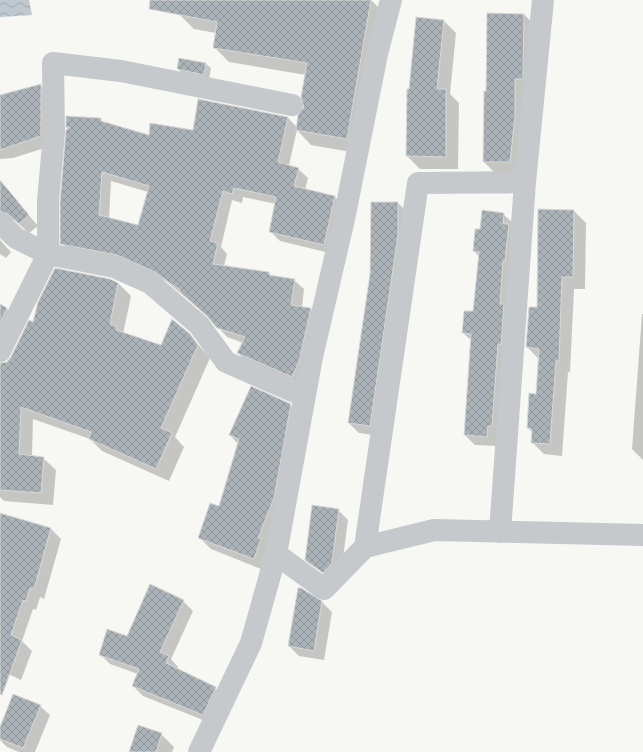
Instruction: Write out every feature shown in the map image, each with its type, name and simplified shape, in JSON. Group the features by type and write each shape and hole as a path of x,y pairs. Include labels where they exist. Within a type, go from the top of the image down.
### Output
{"street":[{"path":"199,752 251,643 276,554 312,357 344,219 377,54 391,0"},
{"path":"500,532 525,182 543,0"},
{"path":"0,351 48,254 48,201 54,133 53,63 121,71 292,105"},
{"path":"365,547 418,183 525,182"},
{"path":"0,223 16,238 48,254 114,267 150,283 199,325 226,362 304,396"},
{"path":"276,554 324,589 365,547 434,530 643,535"}],"water":[{"path":"0,0 29,0 32,15 0,17"}],"building":[{"path":"150,0 371,0 347,139 296,130 298,115 304,107 301,97 307,63 213,48 217,22 149,9"},
{"path":"487,13 524,14 523,79 515,79 515,116 510,162 483,162"},
{"path":"416,17 444,20 437,89 446,89 446,157 406,156 407,89 409,89"},
{"path":"179,58 206,63 204,75 177,69"},
{"path":"41,84 41,136 0,150 0,95"},
{"path":"198,99 288,117 278,162 299,168 294,186 335,196 324,245 269,232 276,197 234,188 232,194 223,191 210,241 218,243 213,264 269,272 269,275 295,279 291,305 311,308 299,361 292,377 237,353 245,337 217,328 207,316 180,292 180,290 155,272 117,255 60,244 60,202 66,130 70,127 66,128 66,116 101,118 101,121 149,135 150,123 193,130","holes":["102,172 149,186 138,225 99,215"]},
{"path":"0,180 29,215 19,224 8,214 0,211"},
{"path":"371,202 398,202 398,235 370,426 348,423 370,274"},
{"path":"538,209 574,210 573,277 562,277 559,361 556,361 550,444 531,443 532,429 527,428 529,393 536,394 539,349 526,347 529,307 537,307"},
{"path":"482,210 504,213 503,224 509,224 505,261 503,261 500,304 504,304 501,345 498,344 492,426 488,426 487,437 464,435 471,334 462,333 464,311 473,311 479,252 473,251 475,229 480,229"},
{"path":"55,268 110,279 118,283 110,324 117,327 116,330 161,345 172,319 190,334 198,345 161,428 172,433 156,469 89,439 91,432 21,407 19,454 44,457 41,493 0,490 0,363 7,362 11,357 29,320 33,322 38,302"},
{"path":"0,304 7,308 0,323"},
{"path":"251,386 291,404 274,498 258,538 261,539 254,559 198,538 210,503 219,506 239,439 229,435"},
{"path":"312,505 339,509 332,563 323,573 305,560"},
{"path":"0,513 51,528 34,589 30,588 26,601 23,600 11,635 22,640 2,695 0,694"},
{"path":"150,584 184,600 160,652 169,656 166,663 216,687 203,715 132,686 139,669 99,655 107,629 127,636"},
{"path":"298,588 301,588 322,601 314,651 288,646"},
{"path":"13,694 41,705 23,748 0,739 0,727"},
{"path":"138,725 162,733 156,752 129,752"}]}
